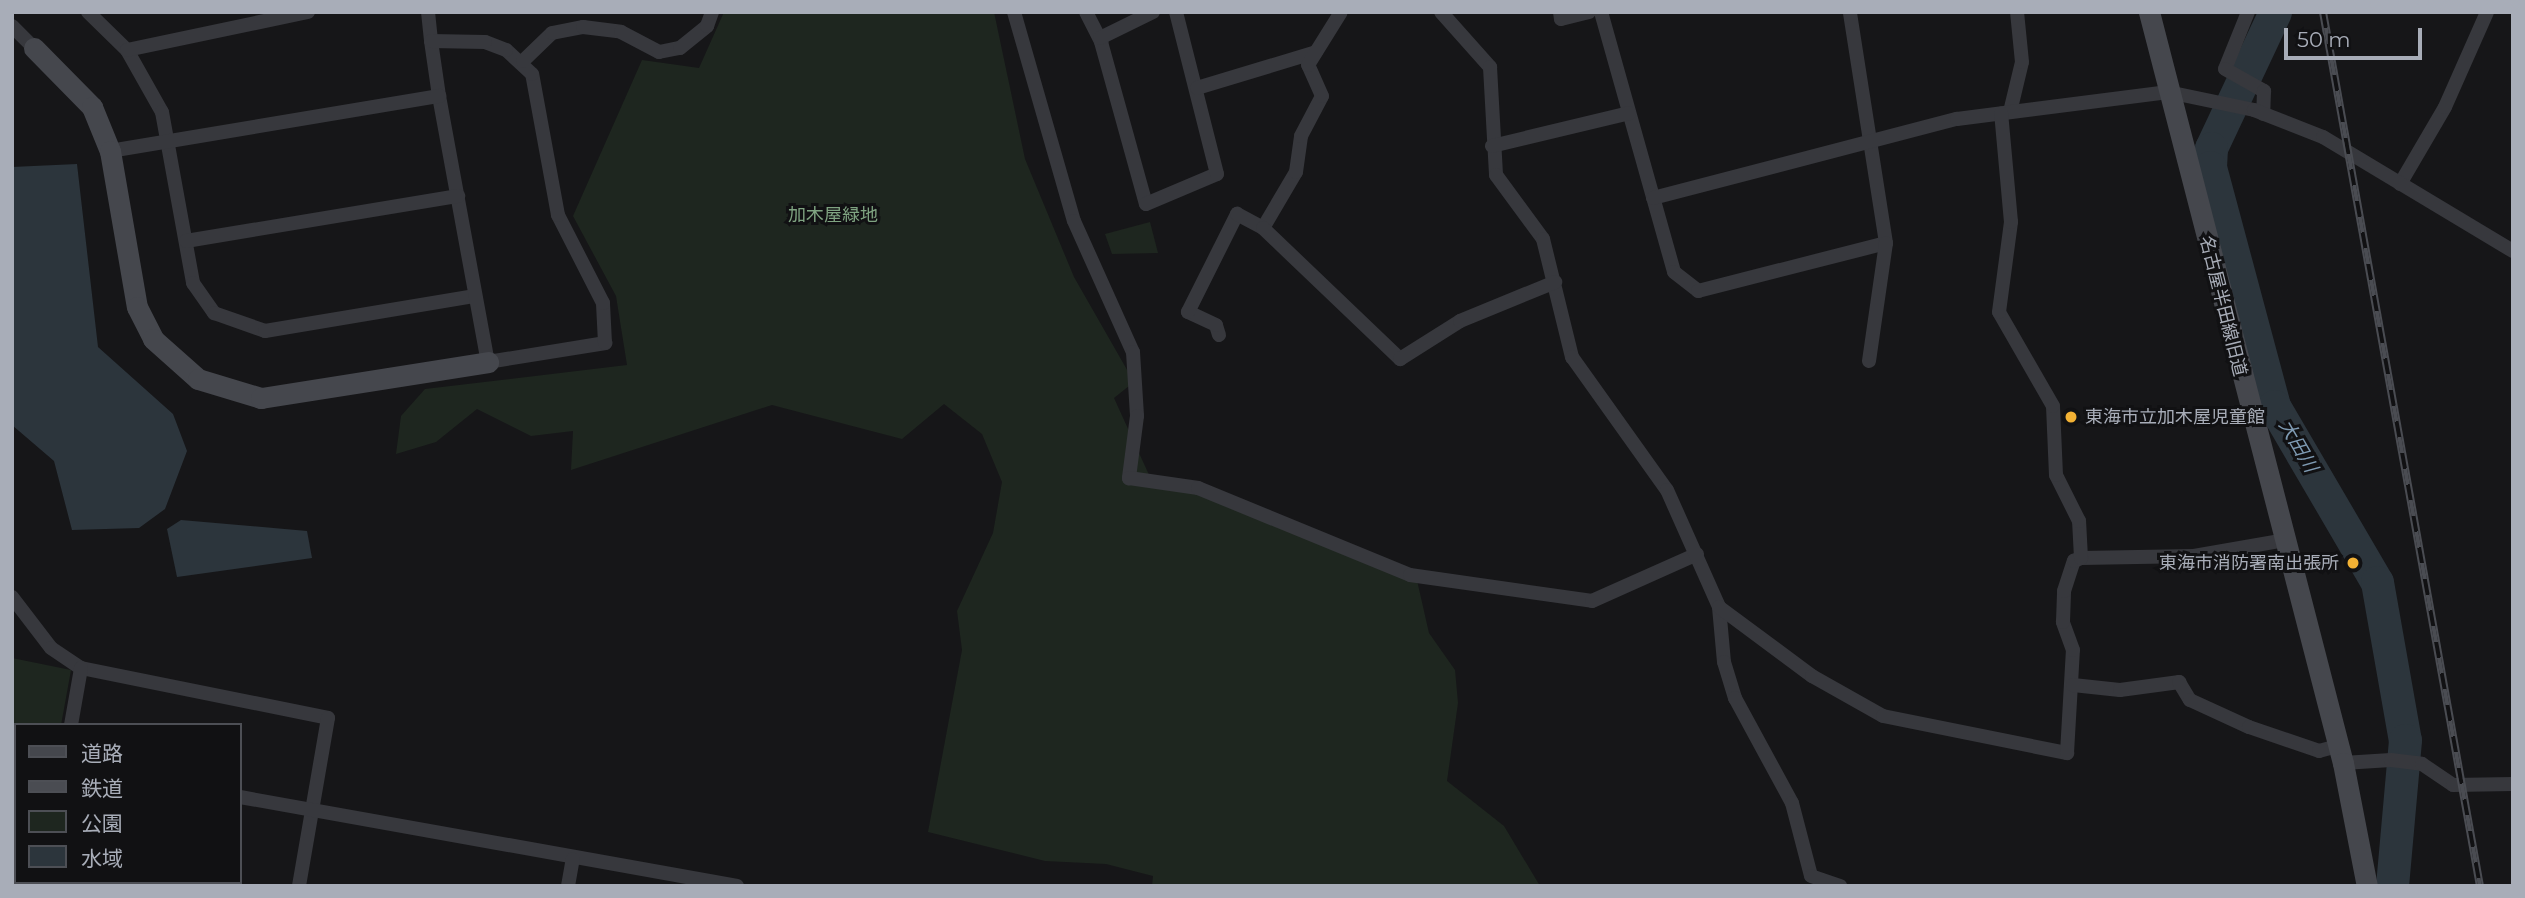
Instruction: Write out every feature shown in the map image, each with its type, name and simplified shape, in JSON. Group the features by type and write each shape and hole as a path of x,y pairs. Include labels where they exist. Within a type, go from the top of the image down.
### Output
{"street":[{"path":"88,12 127,50 162,112 186,241 201,299 214,313 247,329 265,331 475,296"},
{"path":"127,50 308,12"},
{"path":"428,12 439,96 488,362"},
{"path":"523,61 552,33 574,27 621,32 659,52 680,48 707,26 712,12"},
{"path":"1014,12 1074,221 1133,352 1137,416 1129,478 1198,488 1410,575 1592,601 1697,554"},
{"path":"1086,12 1100,38 1146,204 1217,174 1176,12"},
{"path":"1100,38 1153,12"},
{"path":"1263,228 1296,172 1301,136 1322,96 1308,65 1341,12"},
{"path":"1441,12 1490,67 1496,92 1492,146 1496,175 1543,239 1572,357 1667,490 1719,607 1724,662 1735,698 1792,803 1812,881 1840,886"},
{"path":"1560,12 1561,19 1589,12"},
{"path":"1601,12 1674,272 1698,291 1886,243"},
{"path":"1850,12 1886,243 1869,361"},
{"path":"2017,12 2022,62 2006,113 2011,222 1999,312 2053,406 2056,475 2077,510 2081,558"},
{"name":"名古屋半田線旧道","path":"2149,12 2340,755 2367,886"},
{"path":"2248,12 2225,69 2256,85 2266,100 2258,112"},
{"path":"2400,184 2445,107 2487,12"},
{"path":"12,26 81,92 110,151 137,307 153,339 198,379 261,398 605,343 609,336 603,303 558,215 538,86 523,61 485,42 431,41"},
{"path":"12,38 34,48"},
{"path":"1197,88 1316,52"},
{"path":"1653,198 1872,142 2006,113 2168,92 2258,112 2323,137 2513,251"},
{"path":"110,151 439,96"},
{"path":"1492,146 1629,113"},
{"path":"186,241 458,196"},
{"path":"1219,335 1216,325 1188,312 1237,214 1263,228 1400,359 1460,321 1555,282"},
{"path":"1719,607 1812,676 1883,716 2067,753 2073,685 2064,591 2074,561 2081,558 2194,556 2285,540"},
{"path":"12,597 51,648 81,668 322,713 329,725 299,886"},
{"path":"71,723 81,668"},
{"path":"2073,685 2120,690 2179,682 2190,700 2249,727 2319,751 2422,764 2453,785 2513,784"},
{"path":"242,797 573,859 737,886"},
{"path":"568,886 573,859"}],"green space":[{"name":"加木屋緑地","path":"724,12 994,12 1025,159 1074,277 1134,382 1114,398 1150,477 1416,576 1429,633 1455,670 1458,703 1447,781 1504,826 1540,886 1152,886 1153,876 1106,864 1045,861 928,832 962,650 957,611 993,533 1002,482 982,434 944,404 902,439 772,405 571,470 573,431 531,436 477,409 436,442 396,454 401,416 425,389 627,365 616,296 573,216 642,60 699,68"},
{"path":"1150,222 1158,253 1112,254 1105,234"},
{"path":"12,658 71,670 61,723 14,723 14,726"}],"water":[{"path":"77,164 98,347 173,414 187,451 165,509 139,528 72,530 54,461 12,425 12,167"},
{"path":"181,520 307,531 312,558 177,577 167,529"}],"waterway":[{"name":"大田川","path":"2275,12 2211,148 2210,167 2274,406 2377,582 2405,740 2392,886"}],"railway":[{"path":"2323,12 2480,886"}],"place":[{"name":"東海市立加木屋児童館","path":"2071,417"},
{"name":"東海市消防署南出張所","path":"2353,563"}]}
